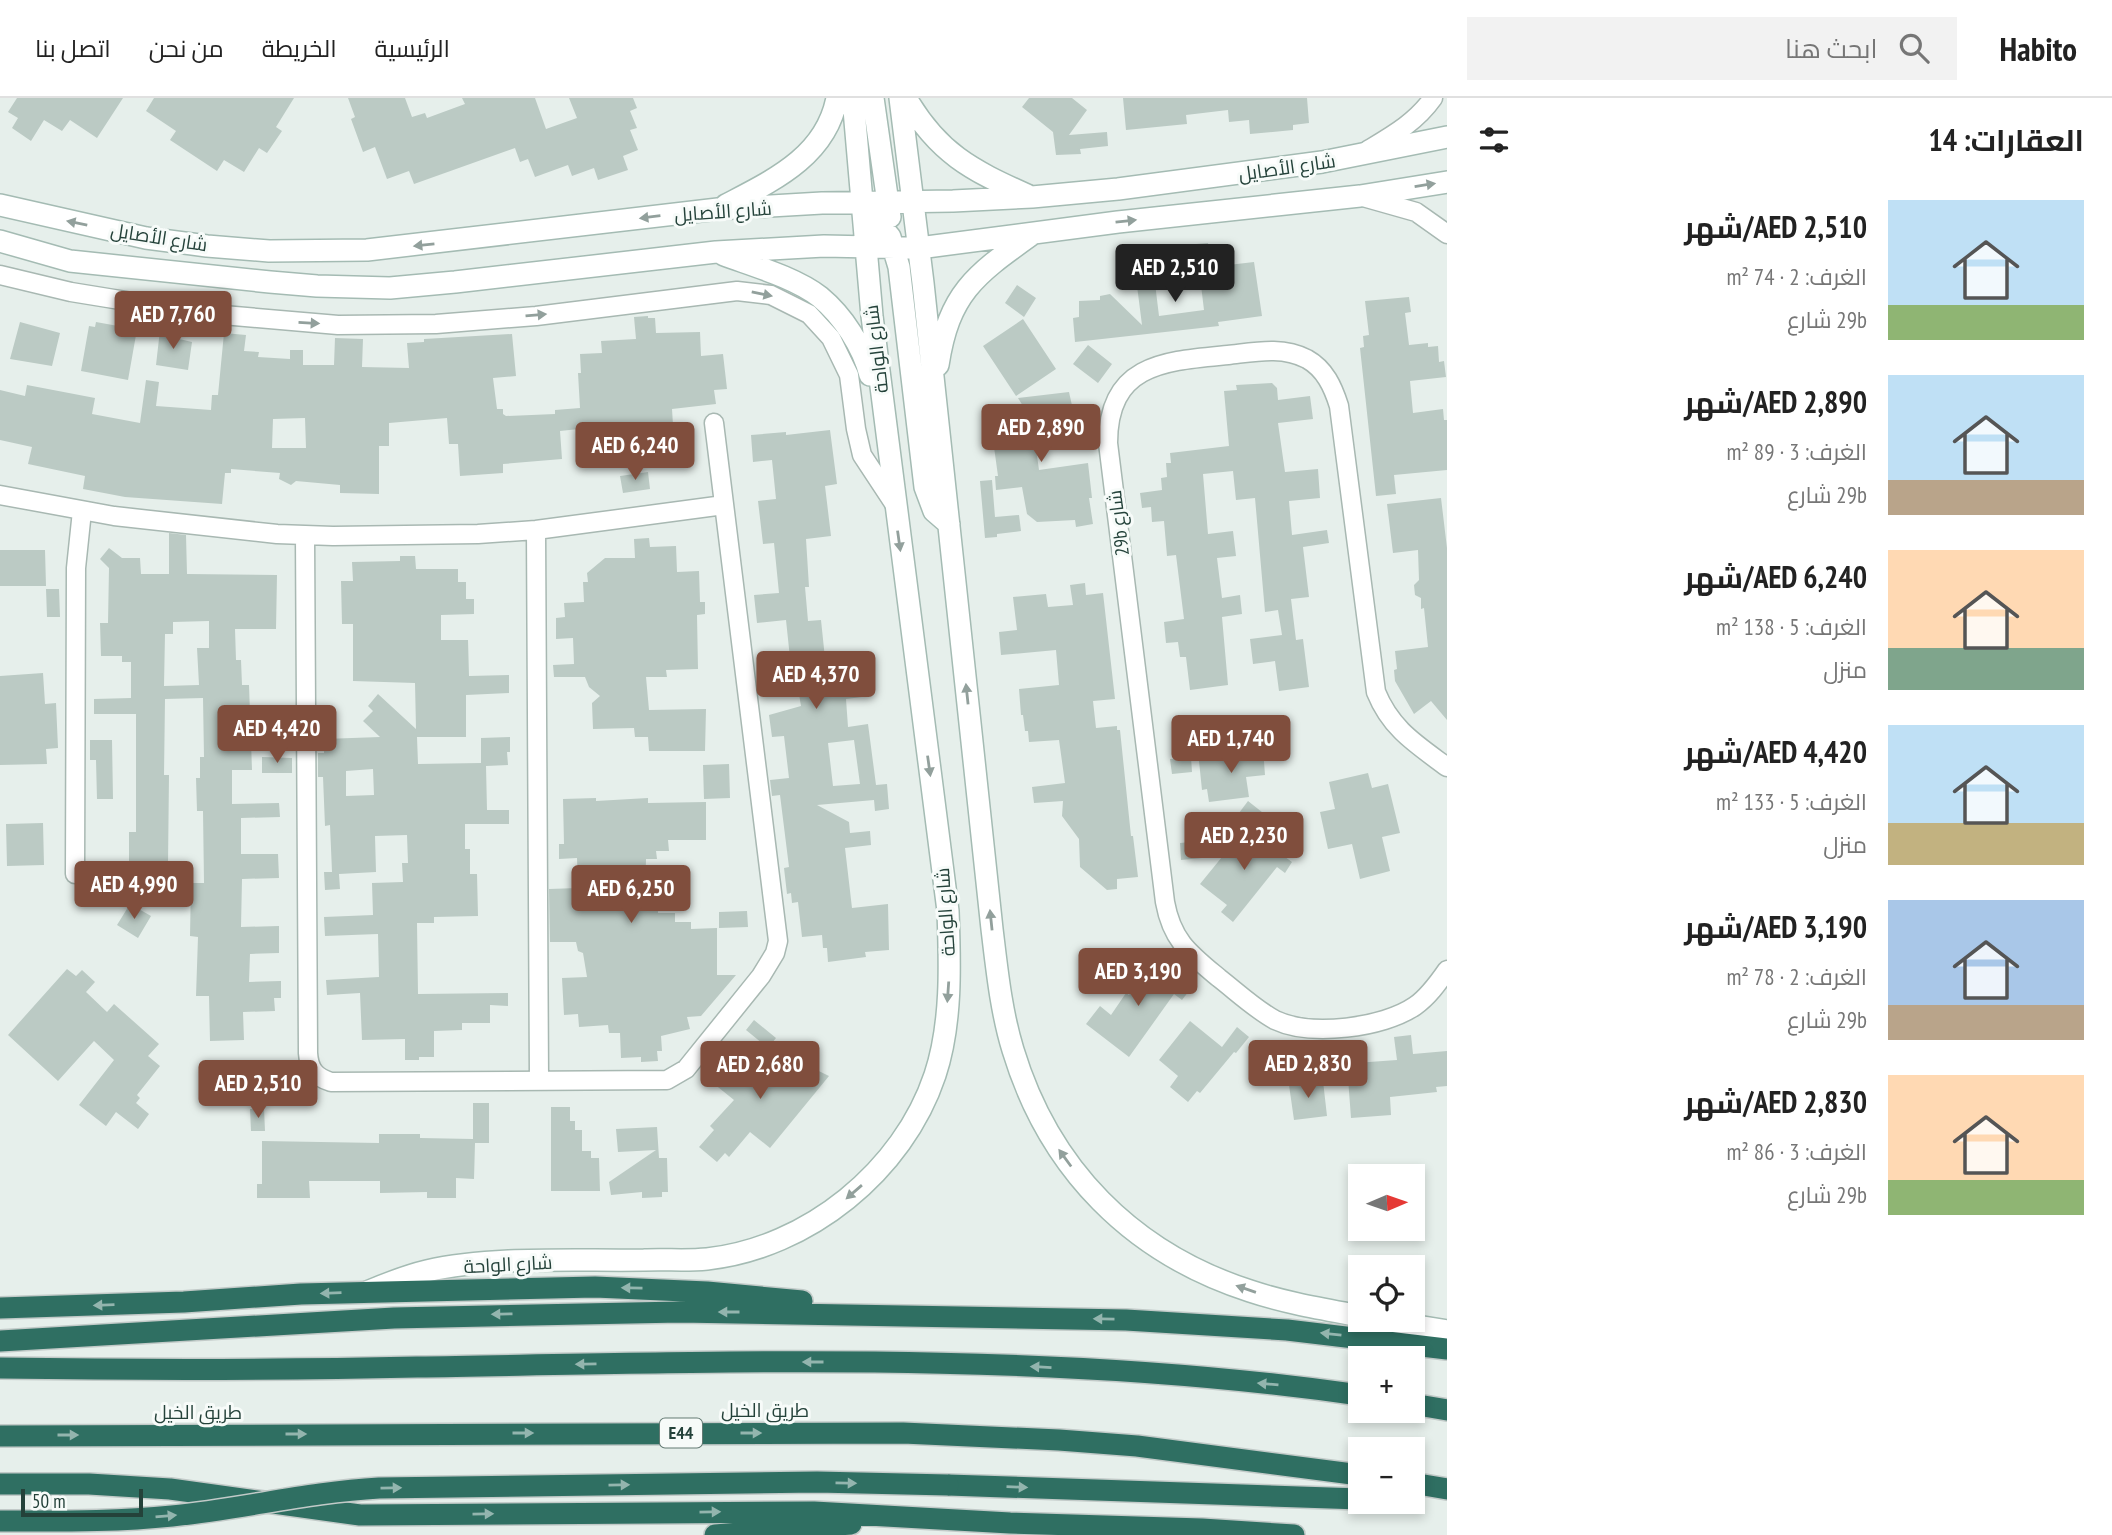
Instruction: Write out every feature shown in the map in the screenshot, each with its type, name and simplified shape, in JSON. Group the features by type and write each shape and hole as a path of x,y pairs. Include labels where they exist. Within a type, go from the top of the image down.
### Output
{"highway":[{"path":"0,1308 365,1292 547,1288 656,1289 786,1299 870,1314"},
{"path":"0,1341 299,1322 476,1315 666,1312 1126,1320 1287,1330 1447,1349"},
{"path":"0,1368 281,1369 678,1362 942,1363 1154,1374 1348,1394"},
{"path":"1425,1406 1447,1410"},
{"name":"طريق الخيل","path":"0,1436 904,1433 1137,1446 1348,1473"},
{"path":"0,1521 150,1518 206,1512 310,1494 379,1488 817,1482 1348,1499"},
{"path":"0,1484 89,1484 170,1489 360,1515 782,1511 1294,1535"},
{"path":"1425,1485 1447,1489"},
{"path":"1425,1496 1447,1495"},
{"path":"716,1535 840,1526 912,1516"}],"main road":[{"path":"718,209 781,176 816,147 827,128 837,98"},
{"name":"شارع الواحة","path":"365,1292 417,1274 461,1265 706,1259 750,1250 804,1227 840,1204 874,1174 915,1117 935,1073 946,1010 949,944 944,879 894,505 865,246 853,98"},
{"path":"873,98 886,203 894,226 909,242 919,248"},
{"path":"900,98 919,248 992,929 1007,1030 1017,1063 1045,1126 1059,1150 1093,1193 1133,1231 1155,1247 1200,1271 1248,1290 1297,1304 1348,1314"},
{"path":"906,98 944,149 971,169 1032,197"},
{"name":"شارع الأصايل","path":"0,205 170,241 269,251 367,250 718,209 1032,197 1171,182 1359,156 1447,137"},
{"name":"شارع الأصايل","path":"0,241 70,261 317,286 390,288 716,252 824,246 919,248 1360,196 1447,181"},
{"path":"861,202 881,225 894,247 902,284 925,487 934,511 949,524"},
{"path":"936,416 939,357 951,312 975,277 1034,233"},
{"path":"716,252 788,280 821,298 860,348 885,424"},
{"path":"1425,1327 1447,1331"}],"street":[{"path":"1359,156 1403,128 1422,112 1433,98"},
{"path":"1360,196 1416,212 1447,234"},
{"path":"0,275 71,292 200,313 338,324 436,324 536,316 737,290 771,295 809,314 831,338 849,375 862,455 894,505"},
{"name":"29b شارع","path":"1447,767 1394,725 1376,692 1339,406 1334,388 1323,373 1309,360 1274,350 1173,360 1140,373 1119,396 1112,410 1108,443 1165,902 1168,921 1177,939 1189,953 1259,1010 1278,1021 1299,1027 1322,1029 1381,1022 1400,1015 1425,998 1447,970"},
{"path":"305,536 309,1063 313,1072 321,1079 331,1082 656,1081 677,1076 693,1061 761,976 775,953 778,941 714,423"},
{"path":"0,495 82,511 305,536 478,534 536,530 724,505"},
{"path":"75,874 76,568 82,511"},
{"path":"536,530 539,1080"}],"building":[{"path":"17,98 123,98 97,138 70,120 62,131 44,120 31,141 12,128 18,118 8,112"},
{"path":"154,98 294,98 276,127 282,131 267,153 259,148 244,172 224,160 217,171 170,140 176,131 146,111"},
{"path":"348,98 405,98 412,117 425,113 427,118 465,104 462,98 535,98 546,129 577,118 569,98 633,98 637,108 630,111 637,128 630,130 638,150 623,156 628,170 598,180 594,168 572,176 568,165 535,177 528,159 520,162 515,148 414,184 409,171 387,179 375,147 363,152 351,119 355,117"},
{"path":"1029,98 1072,98 1087,110 1069,135 1107,132 1108,146 1080,149 1081,154 1056,155 1053,132 1022,107"},
{"path":"1123,98 1307,98 1309,123 1293,125 1293,130 1250,134 1249,120 1229,122 1228,110 1186,115 1187,124 1126,130"},
{"path":"1208,243 1211,267 1254,262 1262,316 1218,322 1219,326 1075,342 1073,318 1079,317 1079,301 1100,300 1100,296 1110,294 1142,325 1136,278 1154,275 1159,316 1204,310 1196,244"},
{"path":"1017,285 1036,298 1024,317 1005,303"},
{"path":"1409,297 1411,312 1405,313 1409,345 1428,343 1428,347 1438,346 1439,362 1444,361 1446,377 1410,381 1413,413 1443,409 1444,420 1447,420 1447,470 1394,475 1396,494 1376,496 1360,348 1364,347 1363,336 1369,335 1365,301"},
{"path":"634,317 655,318 656,333 700,332 701,356 723,354 727,389 714,390 716,404 672,409 674,441 623,445 624,457 606,459 606,453 590,454 588,428 560,431 562,459 503,464 503,473 460,476 458,444 449,444 447,418 389,423 389,446 379,446 379,494 340,493 340,485 296,481 291,485 279,479 280,473 231,469 231,473 225,473 222,504 125,497 83,489 85,476 28,464 32,447 0,440 0,390 25,396 27,385 95,398 92,414 140,423 146,380 159,382 156,406 211,410 212,395 218,395 224,333 246,335 244,351 259,352 258,357 290,359 290,350 303,350 303,365 334,365 335,338 363,339 362,367 409,368 407,343 424,342 424,339 512,334 516,376 493,378 497,409 503,409 506,416 555,414 555,410 580,408 580,354 602,353 601,341 636,339","holes":["305,418 306,448 272,448 273,419"]},
{"path":"1023,319 1056,369 1016,396 983,346"},
{"path":"20,322 60,333 52,366 10,359"},
{"path":"96,322 129,328 128,334 136,335 128,380 81,371 89,326 95,327"},
{"path":"160,330 176,332 175,338 192,342 188,370 156,365"},
{"path":"1088,345 1112,364 1098,383 1073,364"},
{"path":"1272,383 1277,388 1278,400 1310,396 1313,419 1278,423 1285,472 1318,469 1320,498 1289,501 1292,535 1327,530 1329,543 1303,547 1309,597 1291,599 1296,640 1303,639 1309,687 1279,691 1275,661 1253,664 1250,639 1282,635 1278,610 1265,612 1255,498 1236,500 1233,471 1203,474 1208,534 1233,531 1236,556 1217,558 1222,598 1240,595 1242,614 1222,617 1228,685 1190,690 1186,657 1180,657 1178,642 1166,643 1164,622 1184,619 1176,555 1167,556 1164,521 1152,522 1151,507 1142,508 1140,493 1162,490 1161,478 1167,477 1166,463 1171,463 1170,453 1229,446 1224,391 1237,390 1236,385"},
{"path":"1069,392 1075,419 1035,424 1032,420 1039,470 1088,463 1093,524 1076,527 1075,520 1037,522 1027,514 1022,487 996,490 995,476 998,476 990,418 1028,414 1018,398"},
{"path":"830,430 837,484 825,486 831,536 806,539 809,587 805,587 808,621 821,620 826,668 857,665 862,697 846,699 848,727 868,724 876,785 887,784 889,809 875,811 874,800 817,805 849,822 850,833 870,831 871,845 845,848 852,908 888,904 889,950 865,952 866,957 828,962 822,935 802,937 798,902 792,903 791,893 787,894 784,868 789,867 780,795 772,796 770,780 789,778 784,736 772,737 769,715 801,706 793,658 790,658 786,620 757,623 754,595 779,593 774,543 763,544 758,501 776,499 772,460 753,462 751,435 786,432 786,435","holes":["854,740 860,784 833,786 828,743"]},
{"path":"648,472 650,489 623,493 620,476"},
{"path":"992,480 995,517 1019,515 1021,531 985,538 980,481"},
{"path":"1441,498 1447,548 1447,720 1431,701 1414,714 1395,681 1395,651 1428,647 1424,608 1421,609 1421,598 1415,595 1414,585 1419,580 1418,550 1393,553 1387,504"},
{"path":"169,533 186,535 187,574 277,575 276,629 235,629 236,660 241,660 242,685 249,685 252,770 232,770 232,804 279,803 280,817 241,818 241,854 278,854 279,878 242,879 241,927 279,926 279,953 250,954 249,982 281,981 281,998 274,998 275,1011 243,1012 244,1040 210,1041 209,996 196,996 198,937 190,936 191,883 204,883 203,811 197,811 196,778 200,778 200,757 204,757 203,698 165,699 164,775 169,775 168,864 129,864 129,832 136,832 136,714 94,714 94,699 131,698 131,662 122,662 122,656 101,656 100,623 108,623 109,568 100,559 109,548 122,558 140,558 141,574 169,574","holes":["209,621 209,648 197,648 199,685 164,686 165,634 173,634 173,622"]},
{"path":"649,538 650,547 676,546 677,572 699,571 700,602 705,602 705,614 697,615 698,669 666,670 667,677 646,677 649,710 706,709 705,751 649,751 648,737 635,737 634,728 593,729 592,703 600,696 589,687 585,677 554,677 553,665 574,664 573,638 556,639 556,618 565,617 564,603 584,602 583,582 588,582 587,573 605,558 635,558 634,539"},
{"path":"0,550 45,550 46,586 0,586"},
{"path":"400,556 415,556 416,569 458,569 458,582 466,582 466,599 474,599 474,614 441,615 441,640 468,640 469,676 509,675 509,693 466,695 466,737 417,737 418,764 481,763 481,738 510,737 508,765 486,766 487,810 509,810 509,824 465,824 465,849 470,849 470,874 477,874 478,916 434,917 434,923 417,923 418,994 508,993 508,1006 490,1005 490,1023 462,1023 462,1030 434,1031 434,1057 419,1057 419,1060 405,1060 405,1039 362,1040 360,993 327,995 326,980 379,977 378,934 325,936 324,917 373,915 372,883 403,882 402,863 408,863 407,835 375,836 376,872 339,874 340,889 325,890 324,872 332,872 330,825 325,826 323,777 318,777 318,753 324,753 324,739 380,737 363,721 373,711 368,706 378,694 416,729 415,683 353,681 353,624 342,624 341,581 353,581 352,562 400,561","holes":["373,769 374,795 346,796 346,771"]},
{"path":"1085,583 1086,595 1103,593 1115,699 1093,701 1096,728 1117,726 1117,730 1120,730 1138,877 1117,879 1117,889 1107,890 1080,867 1079,839 1062,816 1063,801 1034,803 1032,787 1065,783 1059,740 1029,742 1028,731 1025,731 1021,715 1019,689 1059,685 1056,650 1001,655 999,632 1017,630 1013,597 1046,594 1048,607 1073,605 1070,585"},
{"path":"46,589 59,589 60,617 47,617"},
{"path":"43,673 45,704 56,703 58,748 46,749 47,764 0,765 0,676"},
{"path":"90,740 112,740 113,799 97,799 96,760 90,760"},
{"path":"1263,748 1265,775 1246,777 1249,797 1209,802 1207,789 1202,790 1199,761 1248,755 1247,749"},
{"path":"262,757 292,758 292,773 262,773"},
{"path":"1191,757 1192,772 1172,774 1170,759"},
{"path":"729,764 730,798 704,799 703,765"},
{"path":"1368,773 1372,788 1388,784 1400,833 1382,837 1390,871 1360,879 1352,844 1328,849 1320,812 1335,809 1329,782"},
{"path":"596,798 596,801 648,798 648,803 706,802 706,840 668,840 669,851 656,851 657,859 646,859 645,899 658,899 658,913 675,913 675,922 691,922 691,929 717,928 717,975 736,975 701,1016 687,1017 690,1029 661,1036 662,1051 657,1051 658,1061 641,1062 641,1057 621,1058 620,1033 609,1033 608,1025 579,1027 578,1014 564,1015 562,978 587,977 583,953 578,951 576,942 550,942 549,889 578,888 577,858 559,859 559,844 564,844 563,799"},
{"path":"1248,801 1272,820 1233,821"},
{"path":"43,823 44,865 7,866 6,824"},
{"path":"1277,825 1264,842 1292,862 1285,873 1277,867 1233,922 1221,912 1227,905 1200,884 1235,841"},
{"path":"1200,841 1202,858 1181,860 1180,843"},
{"path":"130,904 151,916 138,938 117,925"},
{"path":"747,911 748,927 719,928 719,912"},
{"path":"1145,958 1173,981 1177,975 1192,987 1182,1000 1174,994 1129,1057 1086,1024 1100,1006 1111,1015 1126,993 1129,995 1143,976 1135,969"},
{"path":"67,969 76,976 82,970 95,982 86,992 107,1012 114,1004 159,1044 148,1056 160,1066 137,1095 140,1098 136,1103 149,1114 138,1129 116,1112 106,1126 79,1105 114,1060 94,1041 58,1081 8,1035"},
{"path":"754,1020 776,1038 768,1048 746,1030"},
{"path":"1190,1021 1222,1047 1237,1027 1249,1037 1200,1093 1197,1091 1188,1102 1170,1087 1178,1076 1159,1060"},
{"path":"1411,1035 1413,1054 1447,1051 1447,1086 1436,1087 1437,1092 1390,1097 1391,1115 1351,1118 1348,1078 1342,1079 1340,1050 1354,1048 1355,1063 1397,1060 1394,1037"},
{"path":"777,1042 792,1058 829,1076 770,1148 750,1132 729,1157 725,1153 717,1162 699,1147 714,1130 710,1126 734,1100 703,1075 717,1058 741,1077 762,1075 761,1057"},
{"path":"1323,1081 1327,1116 1294,1120 1289,1085"},
{"path":"473,1103 489,1103 489,1143 475,1143 474,1179 456,1178 456,1198 427,1198 427,1192 380,1193 380,1181 309,1181 310,1198 257,1198 257,1184 262,1184 262,1141 379,1143 379,1134 420,1134 420,1138 473,1139"},
{"path":"551,1107 570,1107 570,1121 575,1121 575,1130 582,1130 582,1151 591,1151 591,1158 599,1158 600,1191 551,1191"},
{"path":"264,1108 265,1131 251,1131 250,1109"},
{"path":"657,1127 659,1158 667,1158 668,1192 662,1192 662,1197 642,1198 642,1192 611,1195 609,1182 656,1150 618,1152 616,1129"}]}
